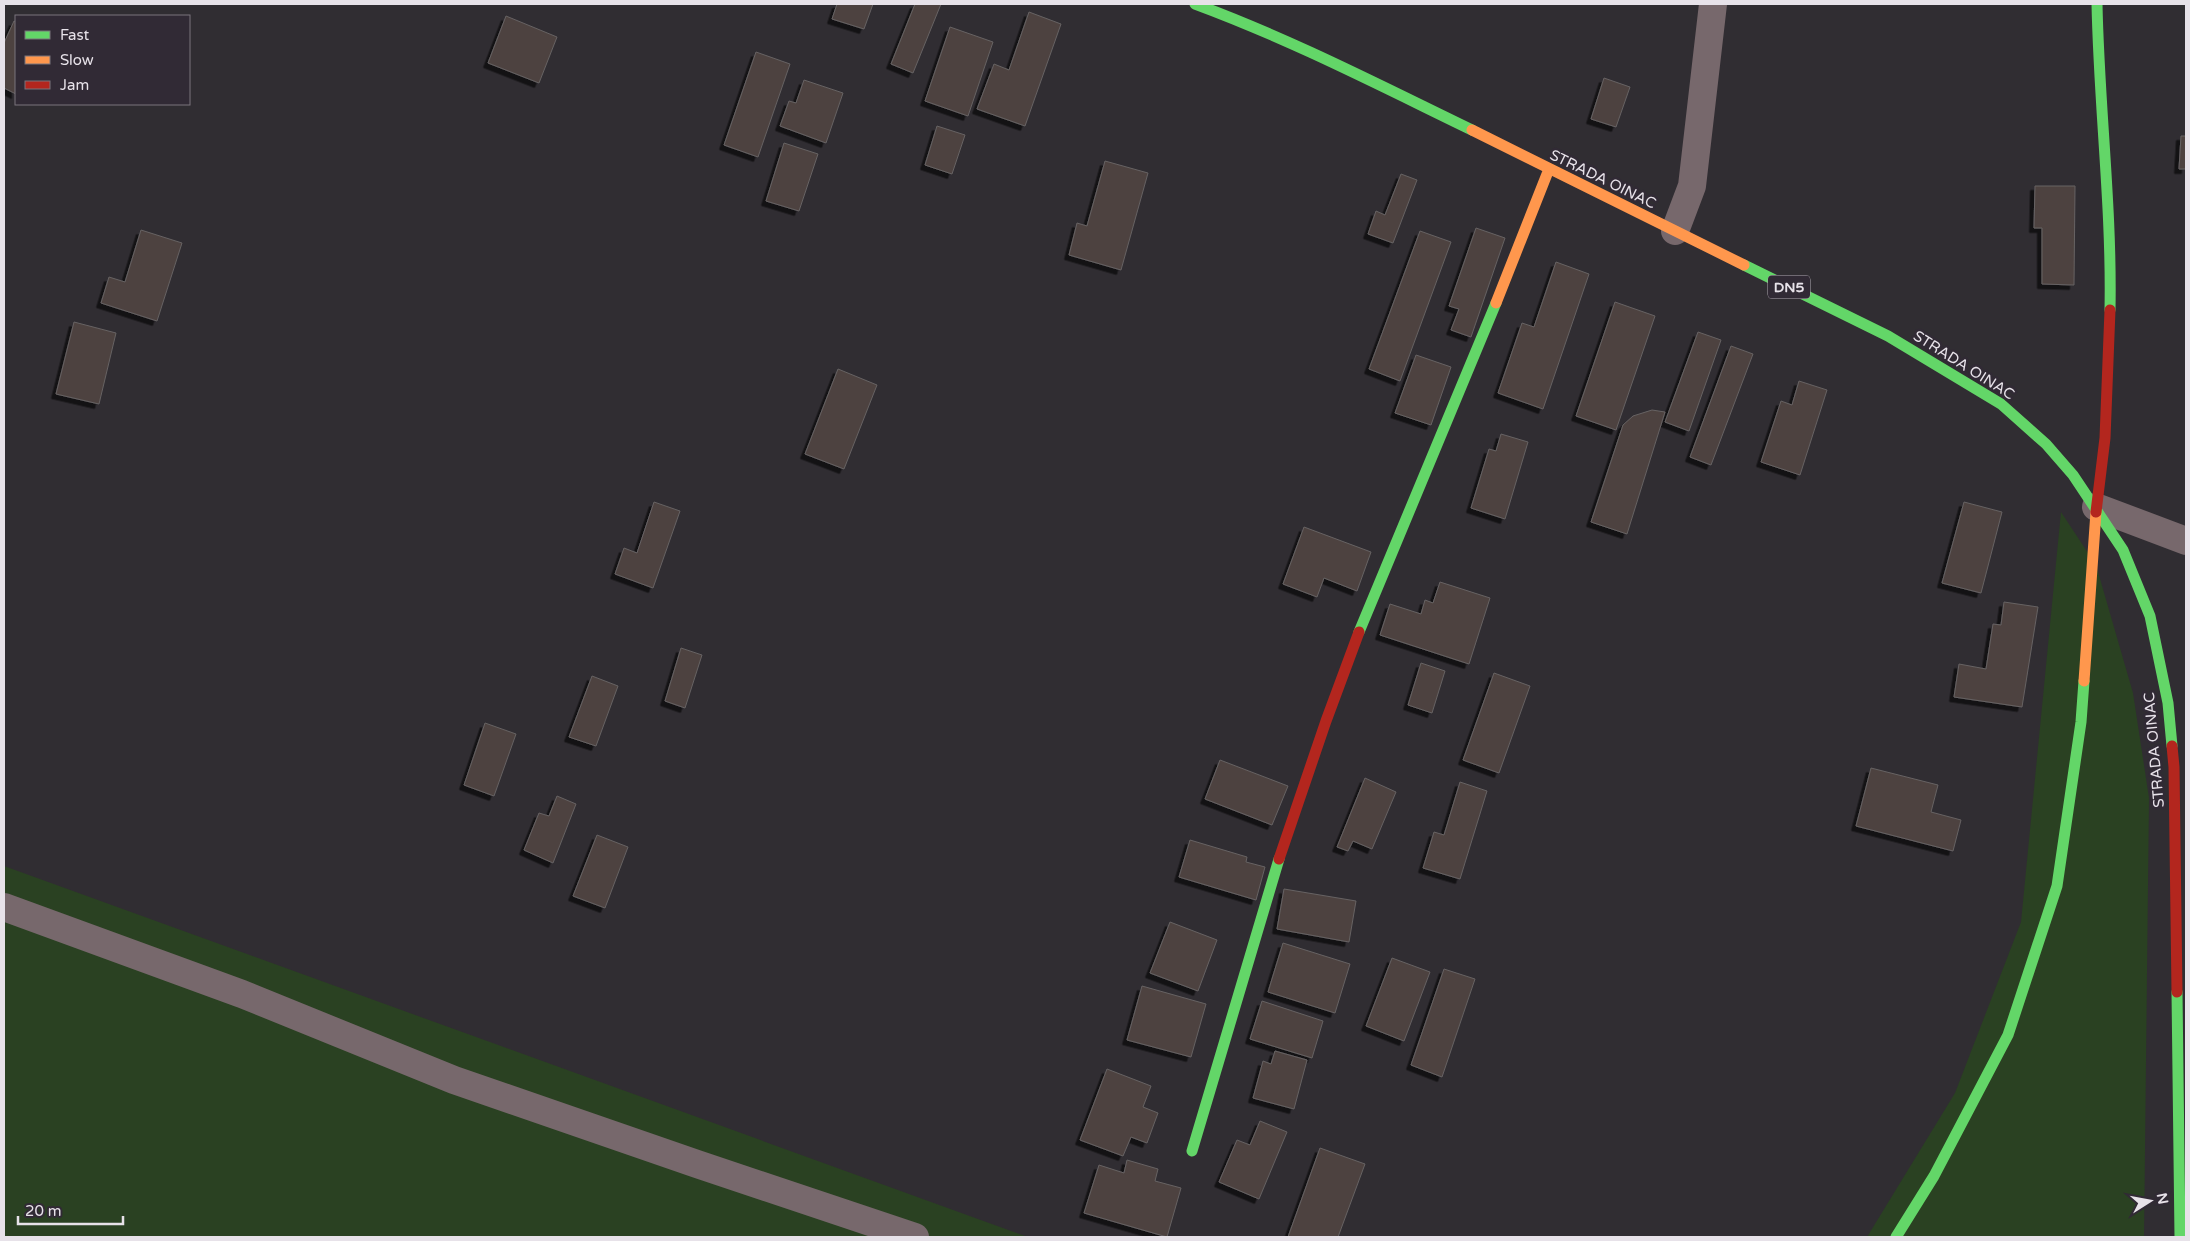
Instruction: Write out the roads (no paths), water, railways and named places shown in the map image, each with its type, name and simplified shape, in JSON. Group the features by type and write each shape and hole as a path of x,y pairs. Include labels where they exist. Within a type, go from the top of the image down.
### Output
{"street":[{"name":"STRADA OINAC","path":"1195,4 1237,20 1386,88 1888,336 2001,404 2046,444 2073,475 2123,550 2150,616 2168,703 2174,767 2180,1237"},
{"path":"1675,231 1692,186 1713,4"},
{"path":"1896,1237 1934,1176 2008,1035 2057,886 2081,722 2096,507 2105,438 2109,360 2111,264 2097,4"},
{"path":"1192,1151 1248,956 1290,824 1347,661 1404,520 1481,341 1549,169"},
{"path":"2096,507 2186,541"},
{"path":"4,907 242,994 454,1080 915,1237"}]}
